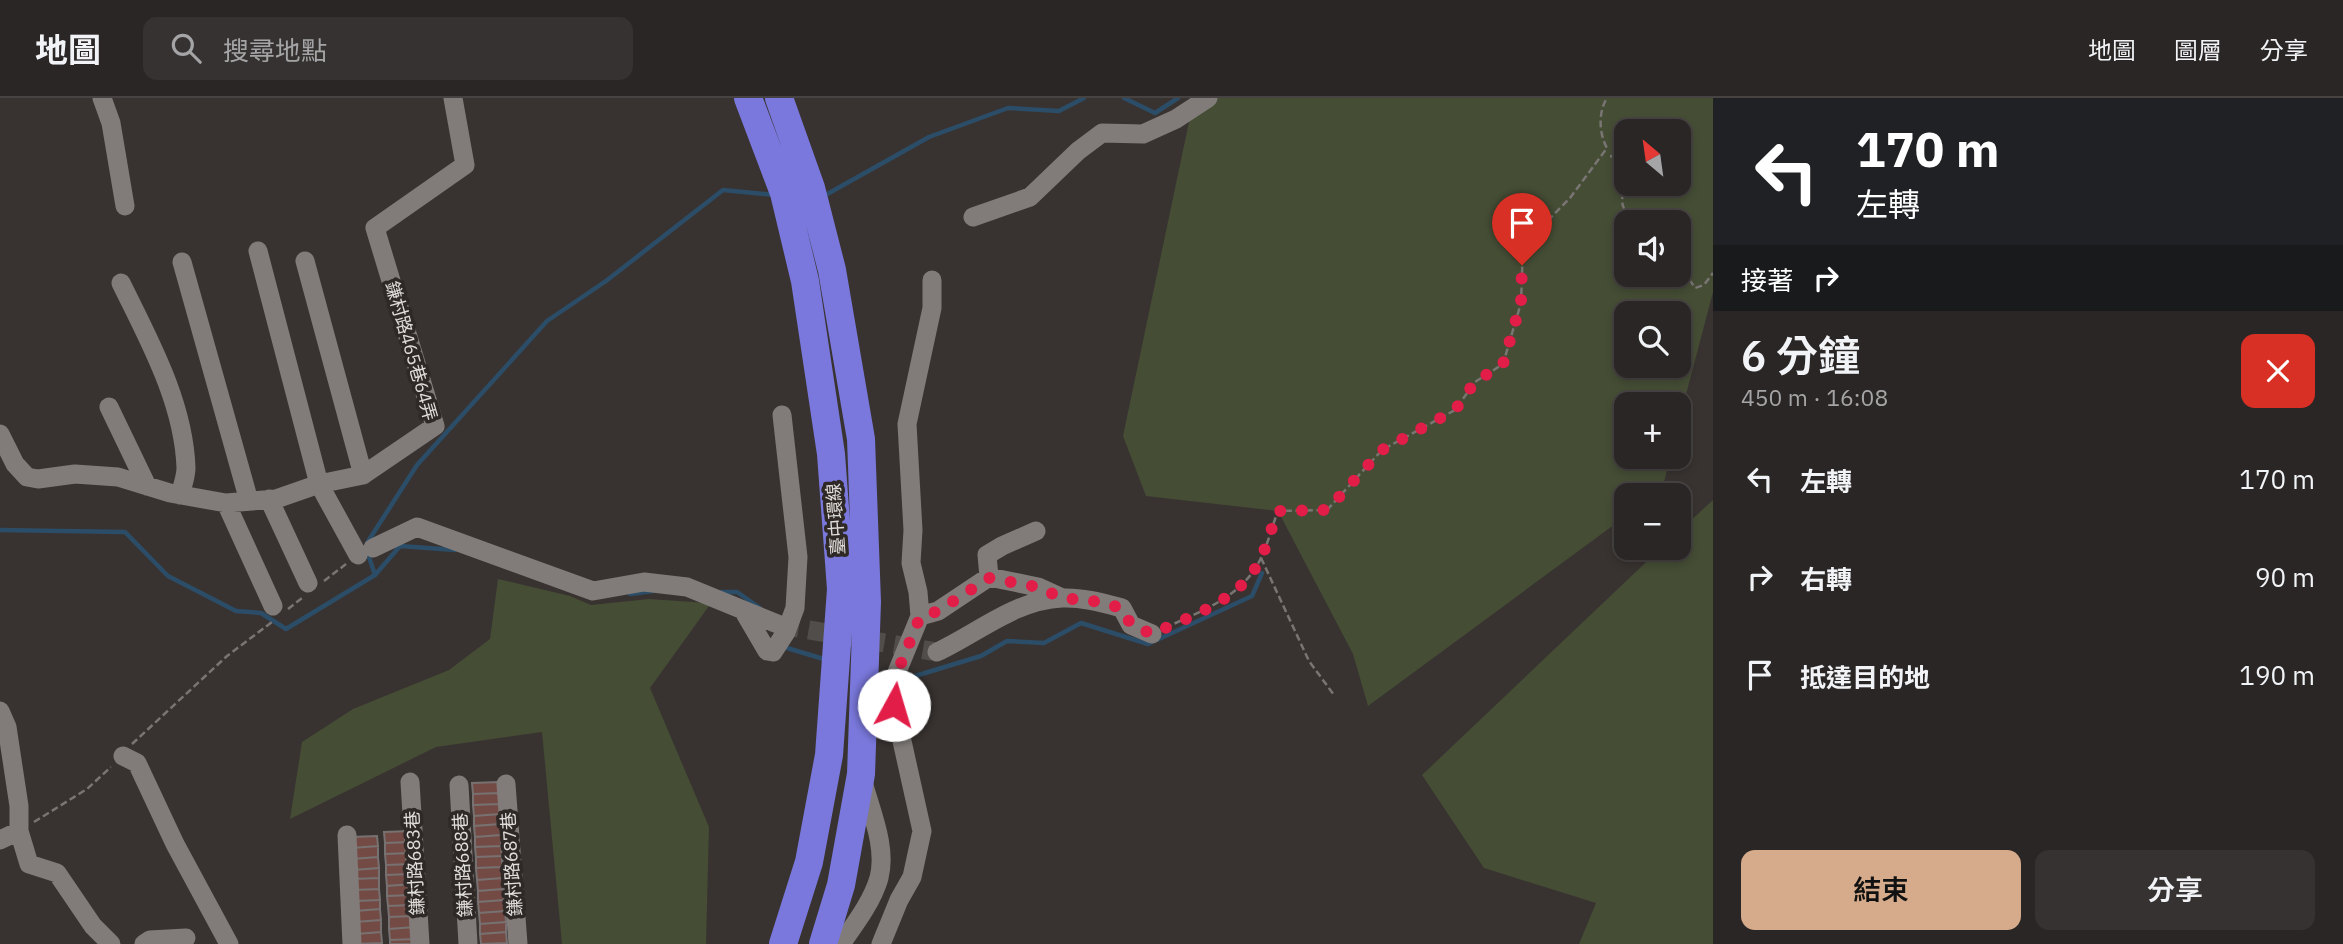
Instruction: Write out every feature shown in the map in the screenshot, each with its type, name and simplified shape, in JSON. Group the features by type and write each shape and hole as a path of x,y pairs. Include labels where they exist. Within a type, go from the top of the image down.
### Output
{"highway":[{"name":"臺中環線","path":"748,98 785,197 805,281 831,454 841,589 829,755 812,848 783,944"},
{"name":"臺中環線","path":"779,98 814,198 832,270 861,439 867,602 861,774 841,886 823,944"}],"lane":[{"path":"102,98 111,122 125,206"},
{"name":"鎌村路465巷64弄","path":"0,434 15,464 27,477 38,479 75,474 118,477 180,495 226,503 269,499 319,484 363,475 435,426 375,228 466,165 453,98"},
{"path":"973,217 1030,197 1078,151 1102,133 1143,134 1176,119 1208,98"},
{"path":"258,251 319,484 365,552 417,527 593,591 644,582 687,587 780,625"},
{"path":"305,261 363,475"},
{"path":"181,262 248,501"},
{"path":"881,944 899,900 912,877 922,831 894,705 897,673 920,617 918,592 911,563 913,530 907,424 932,308 932,280"},
{"path":"121,284 157,357 179,420 186,470 180,495"},
{"path":"109,407 147,486"},
{"path":"743,610 767,651 773,652 786,632 795,608 798,557 782,415"},
{"path":"269,499 308,583"},
{"path":"226,503 270,615"},
{"path":"989,578 987,555 1036,531"},
{"path":"920,617 938,611 989,578 1038,587 1062,598"},
{"path":"937,652 1025,605 1062,598 1093,601 1122,608 1131,625 1152,634"},
{"path":"2,723 19,806 19,831 29,864 58,873 93,926 111,944"},
{"path":"123,756 137,763 175,844 229,944"},
{"path":"841,944 870,898 881,861 861,774"},
{"name":"鎌村路683巷","path":"410,782 420,944"},
{"name":"鎌村路687巷","path":"506,784 518,944"},
{"name":"鎌村路688巷","path":"459,785 468,944"},
{"path":"0,840 19,831"},
{"path":"347,835 352,944"},
{"path":"144,944 150,940 186,938"}],"path":[{"path":"1152,634 1228,597 1245,583 1261,558 1278,511 1327,510 1382,450 1455,410 1475,382 1503,364 1521,303 1523,246 1570,198 1606,148 1601,137 1602,106 1608,98"},
{"path":"1610,156 1614,157"},
{"path":"1691,282 1695,288 1704,285 1713,273"},
{"path":"1261,558 1309,661 1334,695"},
{"path":"19,831 87,789 270,615"}],"green space":[{"path":"1194,98 1713,98 1713,292 1691,376 1691,301 1614,301 1614,378 1690,378 1687,392 1614,392 1614,469 1667,469 1664,483 1614,483 1614,525 1368,706 1353,654 1278,511 1146,496 1123,436"},
{"path":"1713,500 1713,944 1579,944 1596,903 1484,868 1422,775 1648,560 1691,560 1691,520"},
{"path":"498,579 570,596 591,605 649,599 708,603 709,606 650,688 709,827 706,944 562,944 542,732 436,747 290,819 302,742 353,709 449,670 490,639"}],"building":[{"path":"499,782 499,793 473,794 472,783"},
{"path":"499,793 499,804 473,805 473,794"},
{"path":"499,804 500,814 474,816 473,805"},
{"path":"500,814 500,824 474,826 474,816"},
{"path":"500,824 501,835 475,837 474,826"},
{"path":"411,831 411,842 385,843 384,832"},
{"path":"501,835 501,846 475,847 475,837"},
{"path":"377,836 378,846 352,848 351,837"},
{"path":"411,842 411,853 385,854 385,843"},
{"path":"378,846 378,857 352,859 352,848"},
{"path":"501,846 502,856 476,857 475,847"},
{"path":"411,853 412,864 386,865 385,854"},
{"path":"502,856 502,867 476,868 476,857"},
{"path":"378,857 379,868 353,870 352,859"},
{"path":"412,864 412,874 386,875 386,865"},
{"path":"502,867 503,878 477,880 476,868"},
{"path":"379,868 379,878 353,879 353,870"},
{"path":"412,874 413,884 387,886 386,875"},
{"path":"379,878 379,889 354,890 353,879"},
{"path":"503,878 503,889 478,891 477,880"},
{"path":"413,884 413,895 387,896 387,886"},
{"path":"379,889 380,900 354,901 354,890"},
{"path":"503,889 504,900 478,902 478,891"},
{"path":"413,895 414,905 388,906 387,896"},
{"path":"380,900 380,909 355,911 354,901"},
{"path":"504,900 505,911 479,913 478,902"},
{"path":"414,905 414,916 389,917 388,906"},
{"path":"380,909 381,920 355,922 355,911"},
{"path":"505,911 506,922 480,924 479,913"},
{"path":"414,916 415,927 389,929 389,917"},
{"path":"381,920 381,932 356,934 355,922"},
{"path":"506,922 506,932 480,934 480,924"},
{"path":"415,927 415,939 390,940 389,929"},
{"path":"381,932 382,943 356,944 356,934"},
{"path":"506,932 507,943 481,944 480,934"},
{"path":"415,939 416,944 390,944 390,940"}],"waterway":[{"path":"822,197 929,137 1008,108 1059,111 1084,98"},
{"path":"1124,98 1155,113 1178,98"},
{"path":"367,543 417,465 547,321 606,281 723,190 775,195"},
{"path":"0,530 125,532 168,576 236,611 261,613 286,629 375,575 400,546 455,550"},
{"path":"368,554 375,575"},
{"path":"902,680 981,656 1007,641 1044,643 1081,623 1148,644 1252,596 1262,573"},
{"path":"630,594 653,591"},
{"path":"721,592 737,592 760,608"},
{"path":"785,643 787,648 827,660"}],"tunnel":[{"path":"780,625 937,652"}],"route":[{"path":"894,705 897,673 920,617 938,611 989,578 1038,587 1062,598 1093,601 1122,608 1131,625 1152,634 1228,597 1245,583 1261,558 1278,511 1327,510 1382,450 1455,410 1475,382 1503,364 1521,303 1522,265"}]}
